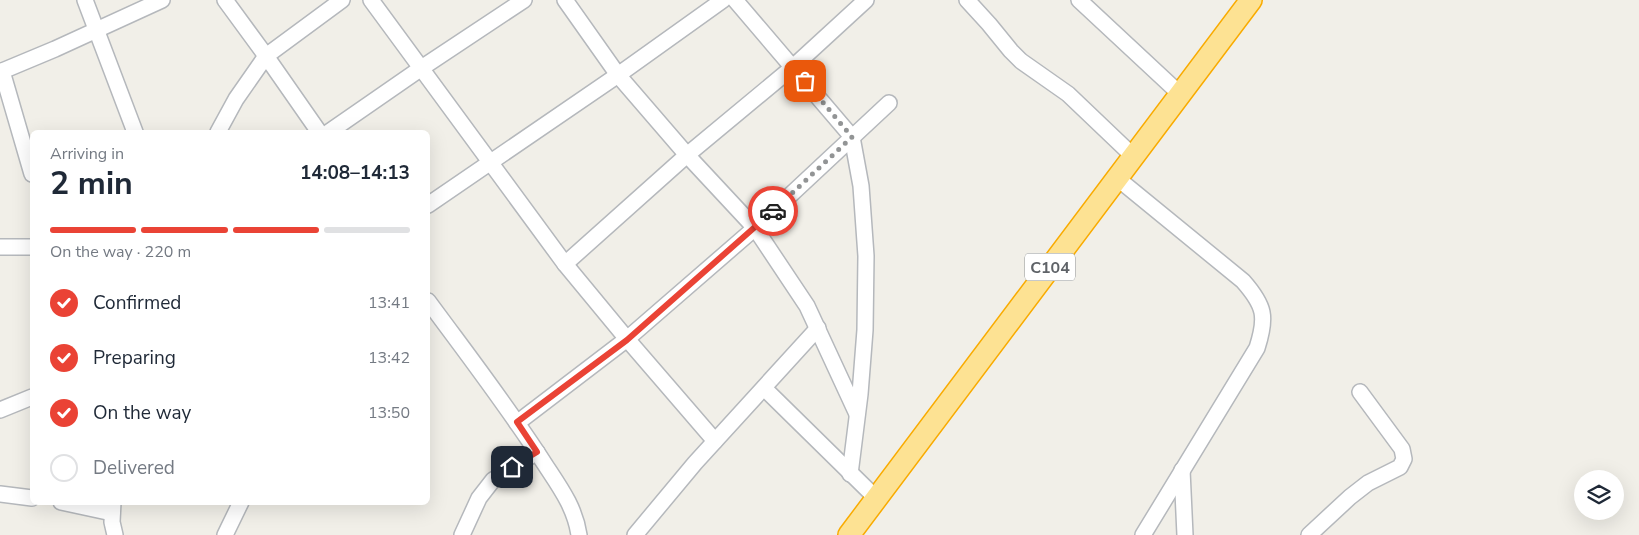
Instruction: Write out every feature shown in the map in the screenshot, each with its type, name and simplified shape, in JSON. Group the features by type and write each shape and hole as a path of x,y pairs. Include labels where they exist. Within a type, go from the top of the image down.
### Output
{"highway":[{"name":"C104","path":"849,535 1250,0"}],"street":[{"path":"85,0 134,130"},
{"path":"30,167 1,72 162,0"},
{"path":"225,0 318,130"},
{"path":"219,130 236,99 266,56 342,0"},
{"path":"371,0 565,264 627,340 715,442"},
{"path":"332,130 524,0"},
{"path":"565,0 618,75 687,155 755,228 807,306 858,415"},
{"path":"430,204 618,75 723,0"},
{"path":"735,0 852,137 860,186 866,256 865,330 858,415 850,474"},
{"path":"565,264 687,155 794,67 866,0"},
{"path":"967,0 1011,51 1075,99 1133,156"},
{"path":"1079,0 1180,94"},
{"path":"517,422 627,340 755,228 889,103"},
{"path":"1117,178 1243,282 1255,294 1262,310 1263,328 1257,348 1143,535"},
{"path":"0,248 30,247"},
{"path":"430,304 517,422 570,503 576,518 579,535"},
{"path":"635,535 715,442 818,328"},
{"path":"764,388 876,498"},
{"path":"1309,535 1350,497 1368,483 1400,467 1404,459 1402,449 1360,392"},
{"path":"0,410 30,398"},
{"path":"462,535 479,498 493,480 537,452"},
{"path":"1182,470 1186,535"},
{"path":"0,494 30,498"},
{"path":"87,505 113,508 115,535"},
{"path":"225,535 240,505"}],"way so far":[{"path":"773,211 852,137 805,81"}],"route":[{"path":"512,467 537,452 517,422 627,340 773,211"}]}
